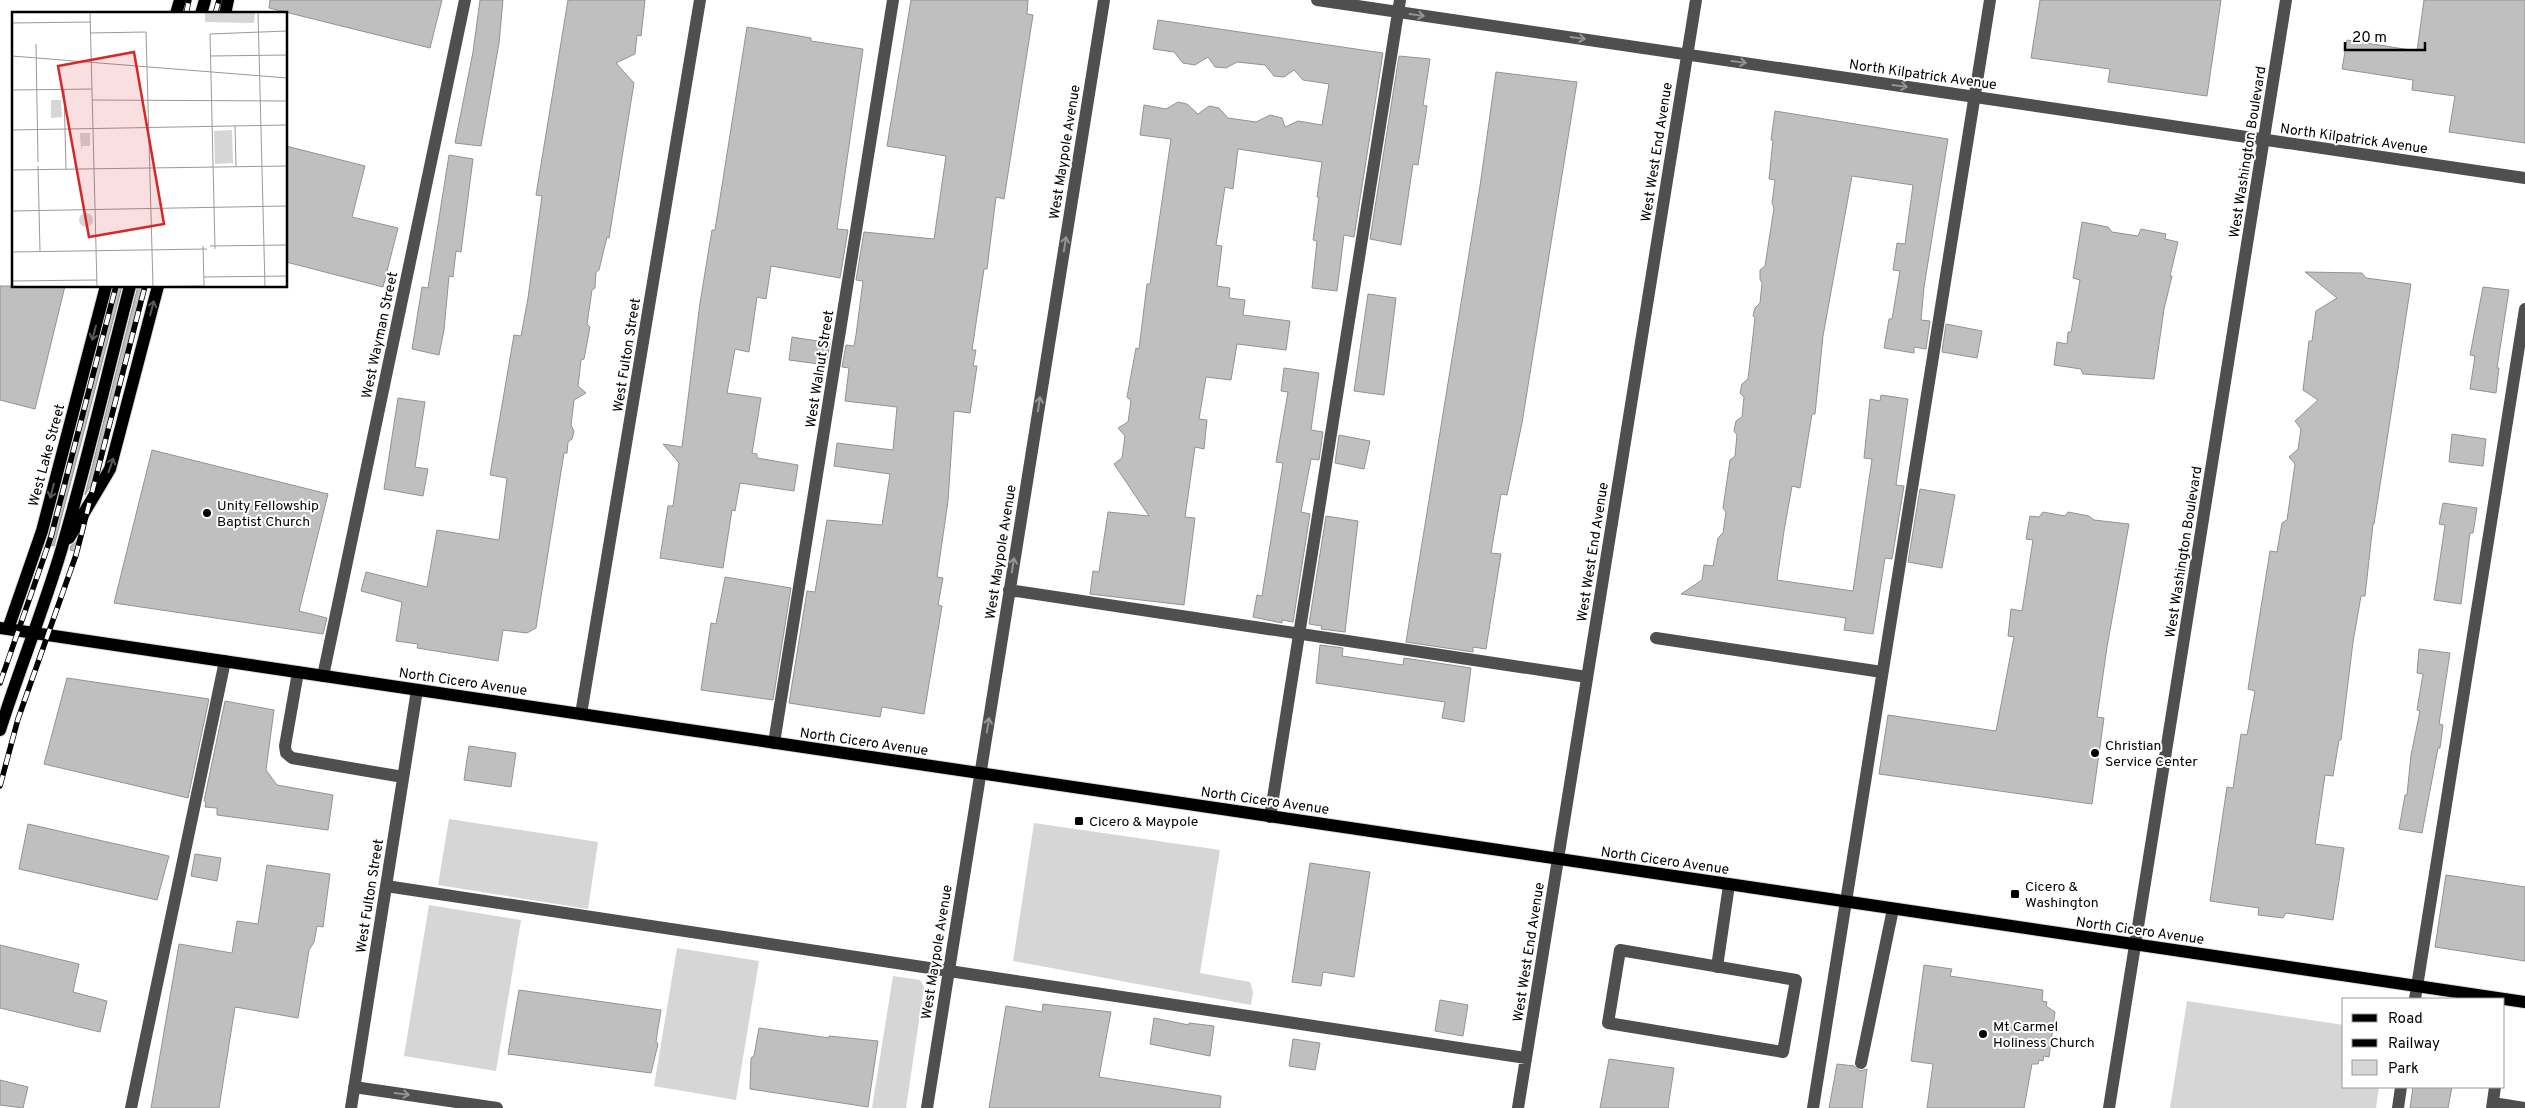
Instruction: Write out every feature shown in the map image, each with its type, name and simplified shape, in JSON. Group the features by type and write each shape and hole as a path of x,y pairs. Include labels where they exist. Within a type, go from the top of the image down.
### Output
{"main road":[{"name":"West Lake Street","path":"4,629 42,531 105,288"},
{"path":"0,730 60,553 79,487 129,288"},
{"path":"60,553 110,469 157,288"},
{"name":"North Cicero Avenue","path":"4,629 2492,998"},
{"name":"North Cicero Avenue","path":"2505,1000 2525,1002"}],"street":[{"name":"West Wayman Street","path":"323,676 465,0"},
{"name":"West Fulton Street","path":"581,714 700,0"},
{"name":"West Walnut Street","path":"774,743 893,0"},
{"name":"West Maypole Avenue","path":"927,1108 1104,0"},
{"name":"North Kilpatrick Avenue","path":"1317,0 1399,6 1687,54 2525,178"},
{"name":"West West End Avenue","path":"1518,1108 1696,0"},
{"path":"1813,1108 1990,0"},
{"name":"West Washington Boulevard","path":"2109,1108 2286,0"},
{"path":"1270,816 1399,6"},
{"path":"2415,998 2525,309"},
{"path":"1009,590 1587,677"},
{"path":"1656,638 1882,672"},
{"path":"130,1108 225,661"},
{"path":"298,672 285,746 286,753 292,758 403,777"},
{"name":"West Fulton Street","path":"351,1108 417,690"},
{"path":"1717,967 1730,885"},
{"path":"386,886 1526,1058"},
{"path":"1861,1063 1893,909"},
{"path":"1620,950 1717,967 1796,980 1784,1052 1608,1023 1620,950"},
{"path":"354,1087 497,1108"},
{"path":"2398,1108 2401,1088"},
{"path":"2495,1088 2493,1105 2525,1108"}],"green space":[{"path":"449,819 598,842 588,909 438,885"},
{"path":"1034,823 1220,850 1200,973 1250,982 1253,992 1251,1005 1013,961"},
{"path":"429,905 521,920 496,1071 404,1056"},
{"path":"677,948 759,961 736,1100 654,1086"},
{"path":"893,976 920,980 924,987 906,1108 872,1108"},
{"path":"2187,1001 2342,1025 2342,1088 2379,1088 2376,1108 2170,1108"}],"building":[{"path":"270,0 442,0 430,48 269,8"},
{"path":"480,0 503,0 499,43 481,146 455,143 473,52"},
{"path":"568,0 645,0 641,36 637,35 635,54 616,63 634,83 609,238 607,237 599,270 596,272 595,288 592,290 587,324 590,327 584,359 581,360 578,386 586,393 574,400 571,425 574,431 572,439 568,442 567,453 564,453 536,628 527,633 503,630 498,661 417,648 418,644 396,641 402,602 361,591 366,572 427,587 437,530 499,540 507,478 490,475 514,335 521,336 528,298 542,196 536,195"},
{"path":"911,0 1028,0 1027,14 1033,15 1004,199 996,197 987,269 984,269 972,350 976,350 973,366 977,366 970,413 954,411 948,501 937,577 943,578 938,605 942,606 924,714 882,707 880,717 789,703 807,591 815,592 827,520 882,525 890,474 834,466 837,443 893,450 897,407 845,401 849,368 842,367 846,345 854,346 856,335 863,281 856,280 864,232 934,239 946,156 887,146"},
{"path":"2040,0 2221,0 2207,96 2108,82 2110,69 2031,58"},
{"path":"2424,0 2525,0 2525,143 2449,132 2455,96 2412,90 2413,80 2342,69 2347,40 2417,51"},
{"path":"1158,20 1383,53 1354,237 1344,235 1337,291 1312,288 1317,241 1313,240 1322,162 1238,149 1233,189 1225,187 1216,245 1222,246 1217,286 1230,288 1229,298 1245,300 1243,315 1290,321 1286,350 1237,344 1231,380 1206,377 1199,419 1207,420 1204,449 1195,447 1185,517 1195,518 1184,605 1090,594 1093,571 1099,572 1108,512 1149,516 1114,464 1122,458 1125,436 1118,428 1128,422 1131,401 1127,397 1136,348 1139,349 1147,284 1150,284 1171,139 1140,135 1144,105 1166,109 1178,102 1187,104 1198,114 1209,106 1219,108 1228,118 1256,122 1270,115 1282,118 1285,127 1298,121 1322,125 1329,84 1303,80 1294,70 1284,77 1274,76 1265,65 1237,62 1226,68 1215,67 1208,57 1195,65 1183,63 1174,52 1153,49"},
{"path":"747,27 811,38 811,41 863,49 837,229 848,230 840,278 771,266 766,299 757,297 749,352 735,349 727,393 761,398 752,453 757,454 757,458 798,465 794,491 740,483 735,511 732,510 723,568 660,558 668,506 673,506 679,463 663,444 682,447 700,303 712,230 715,230"},
{"path":"1399,56 1430,59 1423,105 1427,106 1418,165 1413,164 1401,245 1370,239"},
{"path":"1496,72 1577,82 1522,423 1507,495 1501,494 1491,553 1501,554 1486,649 1473,647 1473,652 1406,642 1480,186"},
{"path":"1775,111 1948,139 1924,287 1921,320 1930,321 1926,349 1914,347 1914,353 1884,348 1889,319 1892,319 1900,271 1893,270 1897,243 1905,244 1913,185 1852,176 1823,336 1815,414 1812,414 1800,488 1792,486 1784,531 1777,580 1853,591 1872,459 1864,458 1870,399 1880,401 1881,395 1908,399 1896,485 1904,486 1892,559 1885,558 1873,634 1844,630 1846,618 1681,594 1702,580 1704,565 1713,566 1718,538 1723,533 1726,512 1723,508 1730,460 1735,456 1737,435 1734,431 1736,421 1742,417 1744,397 1740,393 1742,384 1748,379 1755,318 1753,316 1755,308 1760,303 1762,283 1760,270 1765,266 1774,208 1772,203 1775,180 1769,179"},
{"path":"288,147 365,166 352,217 398,228 383,287 288,263"},
{"path":"449,155 473,159 461,252 456,251 453,277 449,276 444,330 439,355 412,349 422,287 428,288"},
{"path":"2082,222 2108,227 2112,232 2138,236 2141,229 2166,234 2165,239 2178,242 2164,309 2154,379 2083,374 2081,369 2054,365 2057,342 2067,344 2068,332 2071,332 2080,280 2073,278"},
{"path":"2305,272 2362,273 2366,278 2411,284 2373,524 2365,596 2361,596 2353,642 2341,740 2339,740 2333,776 2325,775 2315,844 2344,848 2333,920 2286,913 2283,918 2258,915 2259,908 2210,901 2227,787 2233,788 2241,734 2247,735 2255,691 2248,689 2270,551 2277,552 2282,523 2287,520 2295,464 2289,457 2298,449 2301,429 2295,421 2318,400 2303,390 2309,341 2312,341 2316,311 2337,298"},
{"path":"0,286 12,286 12,288 65,288 35,409 0,400"},
{"path":"2483,287 2509,290 2497,368 2499,368 2496,393 2470,389 2475,356 2470,355"},
{"path":"113,288 121,288 54,546 46,544"},
{"path":"137,288 146,288 100,470 85,495"},
{"path":"1368,294 1396,298 1384,395 1354,391"},
{"path":"1946,324 1982,331 1977,358 1942,352"},
{"path":"792,337 830,343 826,365 789,360"},
{"path":"1284,368 1319,373 1311,430 1323,432 1319,460 1311,459 1301,512 1310,514 1293,622 1282,620 1282,623 1253,617 1257,595 1262,596 1283,463 1276,462 1288,392 1281,391"},
{"path":"398,398 425,402 415,467 428,469 423,496 384,489"},
{"path":"2452,434 2486,439 2483,466 2449,462"},
{"path":"1339,435 1370,441 1364,469 1335,463"},
{"path":"152,450 328,494 299,611 327,618 323,634 114,603"},
{"path":"1920,489 1955,495 1942,568 1908,562"},
{"path":"2443,503 2477,508 2473,533 2470,533 2461,604 2434,600 2445,525 2439,524"},
{"path":"2043,512 2065,516 2068,512 2089,516 2094,520 2129,524 2107,647 2097,717 2104,718 2092,804 1879,774 1888,715 1996,731 2014,637 2008,636 2011,609 2022,611 2033,540 2026,539 2030,516 2039,517"},
{"path":"1326,516 1358,521 1345,632 1321,629 1322,626 1309,624"},
{"path":"86,526 79,552 70,550 71,546 76,542"},
{"path":"725,577 791,588 773,700 701,690 711,623 716,624"},
{"path":"1320,645 1343,648 1342,656 1403,665 1404,658 1471,668 1464,722 1442,718 1445,702 1316,683"},
{"path":"2419,649 2450,653 2439,724 2443,725 2440,748 2438,748 2422,833 2399,829 2405,795 2407,795 2411,755 2420,711 2417,710 2423,674 2417,673"},
{"path":"67,678 209,699 188,798 44,764"},
{"path":"225,701 274,710 266,770 277,785 333,795 328,830 217,815 217,808 205,807 206,802 204,801"},
{"path":"469,746 516,753 511,787 464,780"},
{"path":"28,824 169,856 157,900 19,869"},
{"path":"195,854 221,858 217,881 191,876"},
{"path":"1310,863 1370,872 1354,977 1323,972 1321,986 1292,982"},
{"path":"267,865 330,874 323,927 317,926 314,942 309,950 298,1018 235,1007 219,1108 151,1108 179,944 232,953 237,921 258,924"},
{"path":"2446,875 2525,887 2525,961 2435,947"},
{"path":"0,945 79,964 73,992 107,1001 100,1032 0,1008"},
{"name":"Mt Carmel Holiness Church","path":"1924,965 1952,969 1950,976 2043,990 2042,1001 2047,1002 2046,1006 2055,1012 2049,1057 2044,1056 2043,1061 2039,1060 2038,1064 2032,1064 2024,1108 1927,1108 1933,1064 1911,1061"},
{"path":"519,990 661,1010 656,1041 658,1044 651,1073 508,1054"},
{"path":"1440,1000 1468,1005 1463,1036 1435,1031"},
{"path":"1043,1004 1111,1012 1099,1077 1221,1096 1220,1108 989,1108 1006,1006 1042,1012"},
{"path":"1154,1018 1189,1025 1189,1023 1214,1026 1210,1056 1150,1044"},
{"path":"759,1028 829,1038 829,1036 878,1041 868,1107 750,1089 751,1058 754,1056"},
{"path":"1293,1039 1320,1043 1315,1070 1289,1066"},
{"path":"1609,1059 1674,1068 1668,1108 1600,1108"},
{"path":"1837,1064 1854,1066 1860,1071 1867,1069 1862,1108 1829,1108"},
{"path":"0,1080 28,1087 23,1108 0,1105"},
{"path":"2413,1088 2452,1088 2448,1108 2410,1108"}],"railway":[{"path":"186,12 189,0"},
{"path":"216,12 219,0"},
{"path":"0,683 51,537 115,288"},
{"path":"0,786 18,719 76,555 144,288"}],"place":[{"name":"Unity Fellowship Baptist Church","path":"207,513"},
{"name":"Christian Service Center","path":"2095,753"},
{"name":"Cicero & Maypole","path":"1079,821"},
{"name":"Cicero & Washington","path":"2015,894"},
{"name":"Mt Carmel Holiness Church","path":"1983,1034"}]}
